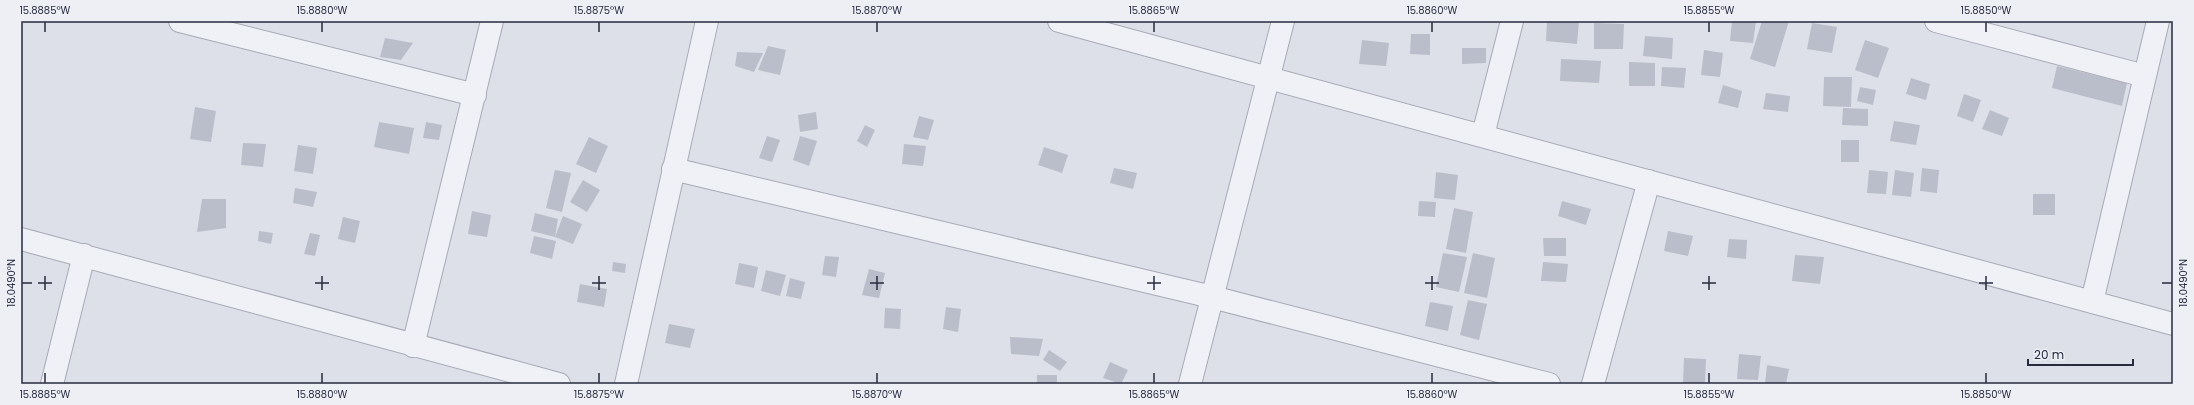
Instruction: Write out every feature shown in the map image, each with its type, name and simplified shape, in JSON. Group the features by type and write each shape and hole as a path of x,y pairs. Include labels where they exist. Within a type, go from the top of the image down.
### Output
{"street":[{"path":"180,21 475,94"},
{"path":"413,346 492,21"},
{"path":"626,384 707,21"},
{"path":"1059,21 1483,135 2173,324"},
{"path":"1190,384 1283,21"},
{"path":"1483,135 1512,21"},
{"path":"1936,21 2145,76"},
{"path":"2092,302 2158,21"},
{"path":"673,169 1212,298 1550,384"},
{"path":"1593,384 1649,181"},
{"path":"21,239 413,346 559,384"},
{"path":"52,384 84,255"}],"building":[{"path":"1547,21 1579,21 1577,44 1546,41"},
{"path":"1732,21 1756,21 1753,43 1730,41"},
{"path":"1762,21 1789,21 1775,67 1750,59"},
{"path":"1594,23 1624,24 1623,49 1594,49"},
{"path":"1812,23 1837,27 1832,53 1807,49"},
{"path":"1411,34 1430,34 1430,55 1410,54"},
{"path":"1645,36 1673,38 1672,59 1643,56"},
{"path":"385,38 413,43 401,60 380,57"},
{"path":"1362,40 1389,43 1386,66 1359,64"},
{"path":"1865,40 1889,48 1878,78 1855,70"},
{"path":"768,46 786,50 780,75 758,70"},
{"path":"1462,48 1486,48 1486,63 1462,64"},
{"path":"1704,50 1723,53 1720,77 1701,75"},
{"path":"737,52 763,53 754,72 735,66"},
{"path":"1561,59 1601,61 1599,83 1560,81"},
{"path":"1629,62 1655,63 1655,86 1629,86"},
{"path":"2057,66 2127,83 2122,106 2052,88"},
{"path":"1662,67 1686,68 1684,88 1661,86"},
{"path":"1824,77 1852,77 1851,107 1823,106"},
{"path":"1911,78 1930,84 1926,100 1906,94"},
{"path":"1723,85 1742,91 1738,108 1718,103"},
{"path":"1860,87 1876,90 1873,105 1857,101"},
{"path":"1766,93 1790,96 1788,112 1763,109"},
{"path":"1964,94 1981,100 1973,122 1957,116"},
{"path":"195,107 216,111 211,142 190,139"},
{"path":"1843,108 1868,109 1868,126 1842,125"},
{"path":"1990,110 2009,118 2002,136 1982,129"},
{"path":"816,112 818,129 800,132 798,115"},
{"path":"919,116 934,120 928,140 913,137"},
{"path":"1894,121 1920,125 1916,145 1890,141"},
{"path":"379,122 414,128 409,154 374,147"},
{"path":"426,122 442,125 439,140 423,138"},
{"path":"865,125 875,130 867,147 857,141"},
{"path":"767,136 780,140 772,162 759,158"},
{"path":"800,136 817,141 809,166 793,160"},
{"path":"589,137 608,146 596,173 576,164"},
{"path":"1841,140 1859,140 1859,162 1841,162"},
{"path":"243,143 266,144 263,167 241,165"},
{"path":"904,144 926,146 923,166 902,164"},
{"path":"298,145 317,148 313,174 294,171"},
{"path":"1044,147 1068,155 1062,173 1038,165"},
{"path":"1114,168 1137,173 1133,189 1110,183"},
{"path":"1922,168 1939,170 1937,193 1920,191"},
{"path":"555,170 571,173 562,212 546,208"},
{"path":"1869,170 1888,172 1886,194 1867,193"},
{"path":"1895,170 1914,173 1911,197 1892,195"},
{"path":"1436,172 1458,175 1455,200 1434,198"},
{"path":"583,180 600,190 587,212 570,202"},
{"path":"295,188 317,192 313,207 293,203"},
{"path":"2033,194 2055,194 2055,215 2033,215"},
{"path":"202,199 226,199 226,228 197,232"},
{"path":"1419,201 1436,202 1435,217 1418,216"},
{"path":"1562,201 1591,209 1586,225 1558,216"},
{"path":"1454,208 1473,212 1466,253 1446,249"},
{"path":"472,211 491,215 487,237 468,234"},
{"path":"535,213 558,219 555,237 531,231"},
{"path":"563,216 582,224 573,244 555,237"},
{"path":"343,217 360,221 355,243 338,239"},
{"path":"259,231 273,233 271,244 258,241"},
{"path":"1668,231 1693,236 1688,256 1664,251"},
{"path":"310,233 320,235 315,256 304,254"},
{"path":"534,236 556,241 552,259 530,253"},
{"path":"1543,238 1566,238 1566,256 1544,256"},
{"path":"1729,239 1747,240 1746,259 1727,257"},
{"path":"1443,253 1467,257 1459,292 1436,287"},
{"path":"1473,253 1495,258 1487,298 1464,293"},
{"path":"1795,255 1824,257 1820,284 1792,281"},
{"path":"825,256 839,257 836,277 822,275"},
{"path":"613,262 626,264 625,273 612,271"},
{"path":"1543,262 1568,264 1566,282 1541,281"},
{"path":"739,263 758,267 754,288 735,284"},
{"path":"869,269 885,273 879,298 862,295"},
{"path":"766,270 786,275 780,296 761,291"},
{"path":"790,278 805,282 801,299 786,296"},
{"path":"580,284 607,289 604,307 577,302"},
{"path":"1468,300 1487,304 1479,340 1460,335"},
{"path":"1430,302 1453,306 1448,331 1425,326"},
{"path":"946,307 961,309 958,332 943,329"},
{"path":"885,308 901,309 900,329 884,328"},
{"path":"669,324 695,329 690,348 665,343"},
{"path":"1010,337 1043,339 1039,356 1011,354"},
{"path":"1049,350 1067,362 1060,371 1043,360"},
{"path":"1739,354 1761,356 1758,380 1737,379"},
{"path":"1684,358 1706,359 1705,383 1683,383"},
{"path":"1110,362 1128,370 1121,384 1103,378"},
{"path":"1767,365 1789,369 1786,384 1765,384"},
{"path":"1037,375 1057,375 1057,383 1037,383"}]}
